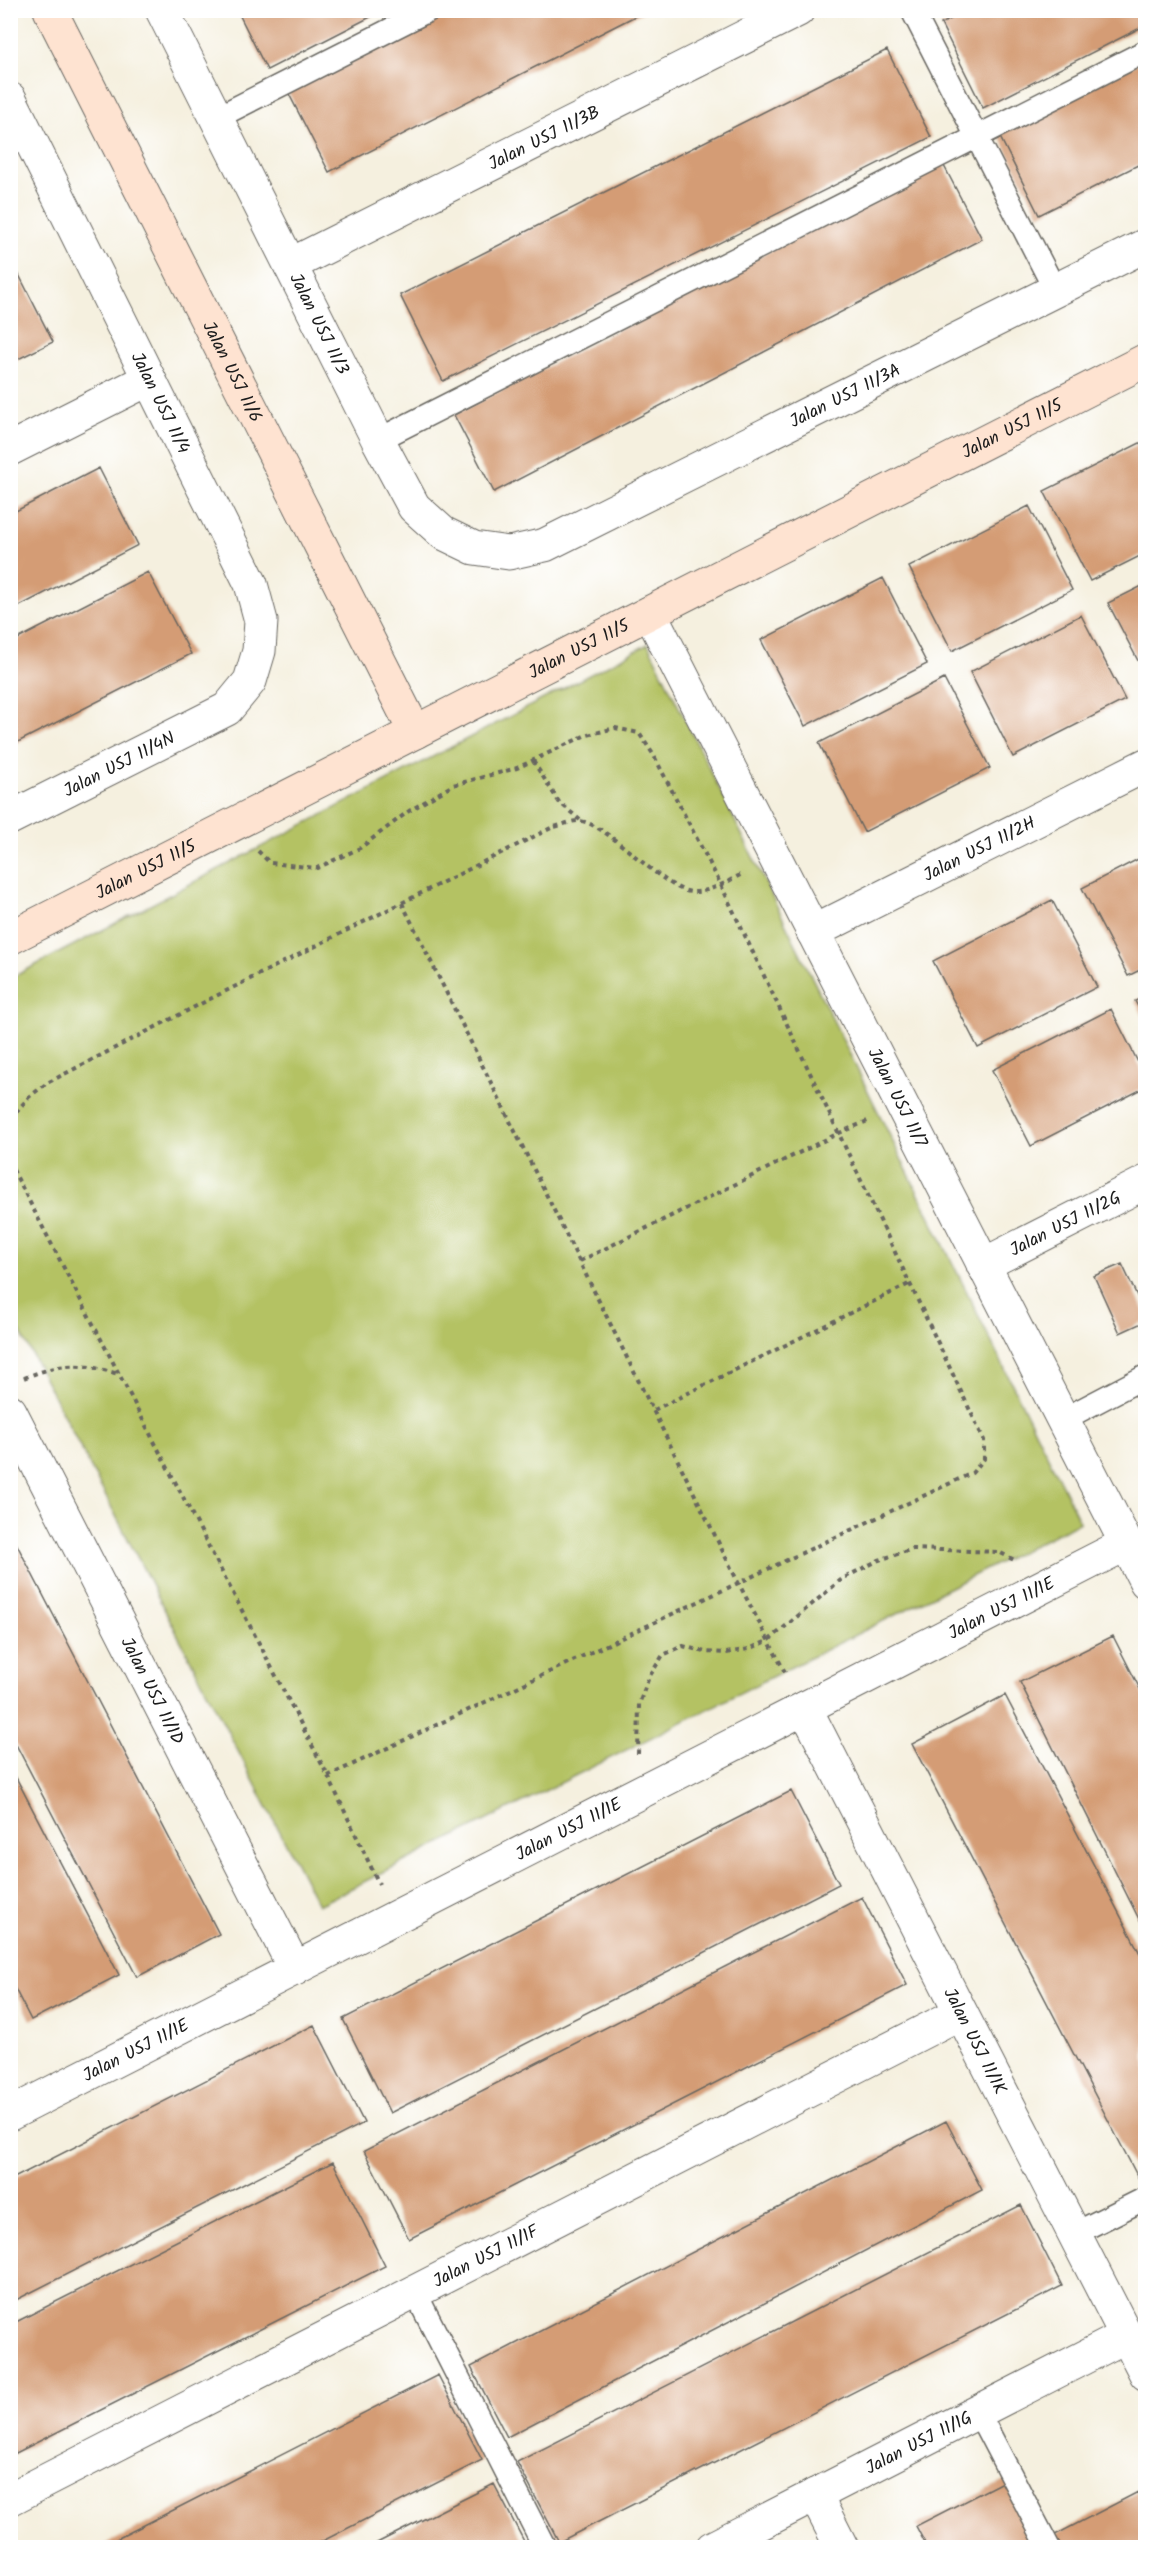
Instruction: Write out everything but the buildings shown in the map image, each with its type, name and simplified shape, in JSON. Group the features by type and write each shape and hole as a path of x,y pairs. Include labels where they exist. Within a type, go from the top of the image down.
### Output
{"street":[{"name":"Jalan USJ 11/6","path":"50,10 415,732"},
{"name":"Jalan USJ 11/3","path":"162,10 378,440 414,507 443,533 474,548 509,553 545,544"},
{"name":"Jalan USJ 11/3B","path":"290,265 798,10"},
{"name":"Jalan USJ 11/4","path":"10,99 251,584 261,621 259,651 250,681 227,709"},
{"name":"Jalan USJ 11/3A","path":"545,544 1146,245"},
{"name":"Jalan USJ 11/5","path":"10,938 1146,360"},
{"path":"10,449 149,379"},
{"name":"Jalan USJ 11/7","path":"650,613 1146,1582"},
{"name":"Jalan USJ 11/4N","path":"10,818 227,709"},
{"name":"Jalan USJ 11/2H","path":"813,932 1146,765"},
{"name":"Jalan USJ 11/2G","path":"983,1265 1146,1182"},
{"name":"Jalan USJ 11/1D","path":"10,1411 295,1969"},
{"name":"Jalan USJ 11/1E","path":"10,2114 1126,1544"},
{"name":"Jalan USJ 11/1K","path":"805,1708 1146,2374"},
{"name":"Jalan USJ 11/1F","path":"10,2499 960,2013"},
{"name":"Jalan USJ 11/1G","path":"712,2547 1126,2336"},
{"path":"815,2495 842,2547"}],"lane":[{"path":"216,118 429,10"},
{"path":"912,10 1055,290"},
{"path":"378,440 1146,51"},
{"path":"1062,1420 1146,1376"},
{"path":"1074,2234 1146,2198"},
{"path":"415,2292 545,2547"},
{"path":"978,2412 1049,2547"}],"path":[{"path":"256,848 270,863 317,868 360,848 409,811 453,785 517,768 584,736 605,730 615,728 639,732 653,754 721,885 837,1134 984,1440 984,1459 972,1473 328,1776"},
{"path":"532,760 559,802 580,821 598,829 675,886 690,893 721,885 775,857"},
{"path":"10,1119 29,1097 47,1083 553,828 580,821"},
{"path":"402,903 738,1582 805,1708"},
{"path":"580,1261 837,1134 903,1107"},
{"path":"10,1161 118,1375 328,1776 395,1917"},
{"path":"654,1410 909,1284"},
{"path":"21,1379 52,1367 91,1366 118,1375"},
{"path":"637,1794 639,1704 649,1677 663,1655 683,1646 705,1652 726,1653 749,1649 768,1641 792,1624 819,1597 842,1579 879,1560 913,1549 999,1552 1054,1580"}],"green space":[{"path":"648,644 1080,1522 318,1905 11,1314 11,978"}]}
